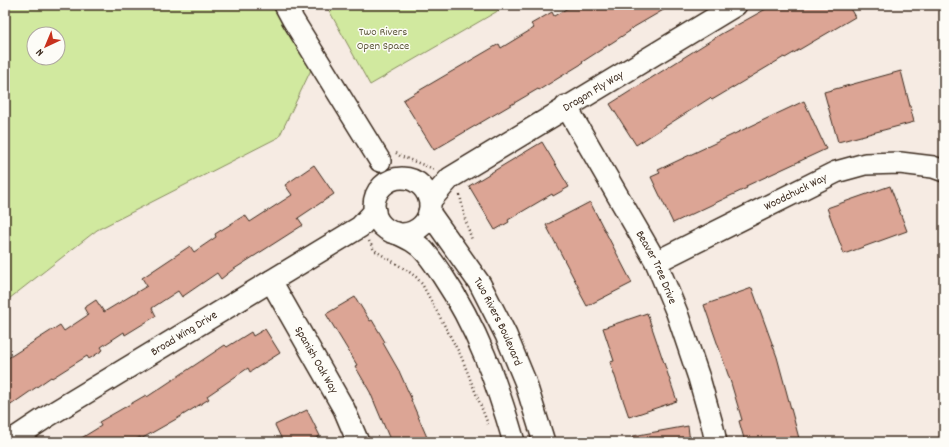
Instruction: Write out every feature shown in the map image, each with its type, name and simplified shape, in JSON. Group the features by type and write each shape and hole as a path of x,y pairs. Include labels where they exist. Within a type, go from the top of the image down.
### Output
{"street":[{"name":"Two Rivers Boulevard","path":"286,5 293,20 380,161 413,181 426,191 430,207 480,284 506,335 525,381 544,442"},
{"name":"Dragon Fly Way","path":"430,207 450,178 566,106 736,5"},
{"name":"Beaver Tree Drive","path":"566,106 656,262 677,313 699,378 716,442"},
{"path":"380,161 379,190 375,200 375,211 379,221 391,231"},
{"name":"Woodchuck Way","path":"656,262 836,172 865,164 900,163 933,167 944,171"},
{"path":"379,190 387,182 397,178 413,181"},
{"name":"Dragon Fly Way","path":"413,181 450,178"},
{"path":"360,227 407,234 417,230 425,222 430,207"},
{"name":"Broad Wing Drive","path":"9,442 48,416 360,227 375,211"},
{"name":"Two Rivers Boulevard","path":"391,231 413,241 426,252 455,295 482,346 500,394 514,442"},
{"name":"Spanish Oak Way","path":"271,281 344,409 358,442"}],"path":[{"path":"360,227 374,250 408,271 422,284 461,356 489,426"}],"green space":[{"path":"5,5 297,5 320,51 279,137 97,230 5,302"},
{"name":"Two Rivers Open Space","path":"326,5 508,5 370,85"}],"building":[{"path":"573,5 672,5 629,30 630,31 582,62 583,63 539,90 538,89 434,150 403,100 499,44 501,48 534,28 531,24 552,12 554,16"},
{"path":"773,5 848,5 855,17 712,100 710,98 636,145 610,104 721,34"},
{"path":"901,71 914,122 838,142 824,92"},
{"path":"804,101 826,149 746,186 747,188 673,223 651,177 660,173 658,170"},
{"path":"542,142 569,187 553,196 552,194 508,220 509,222 495,230 469,186"},
{"path":"314,165 334,194 298,218 303,225 221,279 217,273 182,297 178,291 152,308 156,316 125,335 124,332 101,347 103,350 89,359 87,356 52,378 51,377 5,409 5,360 60,325 64,331 88,315 84,308 96,300 104,312 147,286 142,278 190,246 194,252 216,237 215,234 245,215 250,222 292,195 285,185"},
{"path":"890,186 907,231 844,254 827,208"},
{"path":"590,202 632,283 587,306 546,225"},
{"path":"752,288 777,357 800,442 745,442 739,421 742,420 731,383 704,305"},
{"path":"355,297 370,321 372,320 385,342 383,343 399,371 429,442 391,442 370,392 355,366 357,365 326,314"},
{"path":"647,313 677,401 629,417 610,362 614,361 603,328"},
{"path":"265,329 280,353 250,372 248,368 207,396 209,399 178,418 141,439 140,437 131,442 75,442 101,426 99,422 146,395 147,397 225,345 227,347 251,332 253,336"},
{"path":"307,410 320,436 308,442 283,442 275,425"},
{"path":"688,426 690,442 634,442 633,436"}]}
